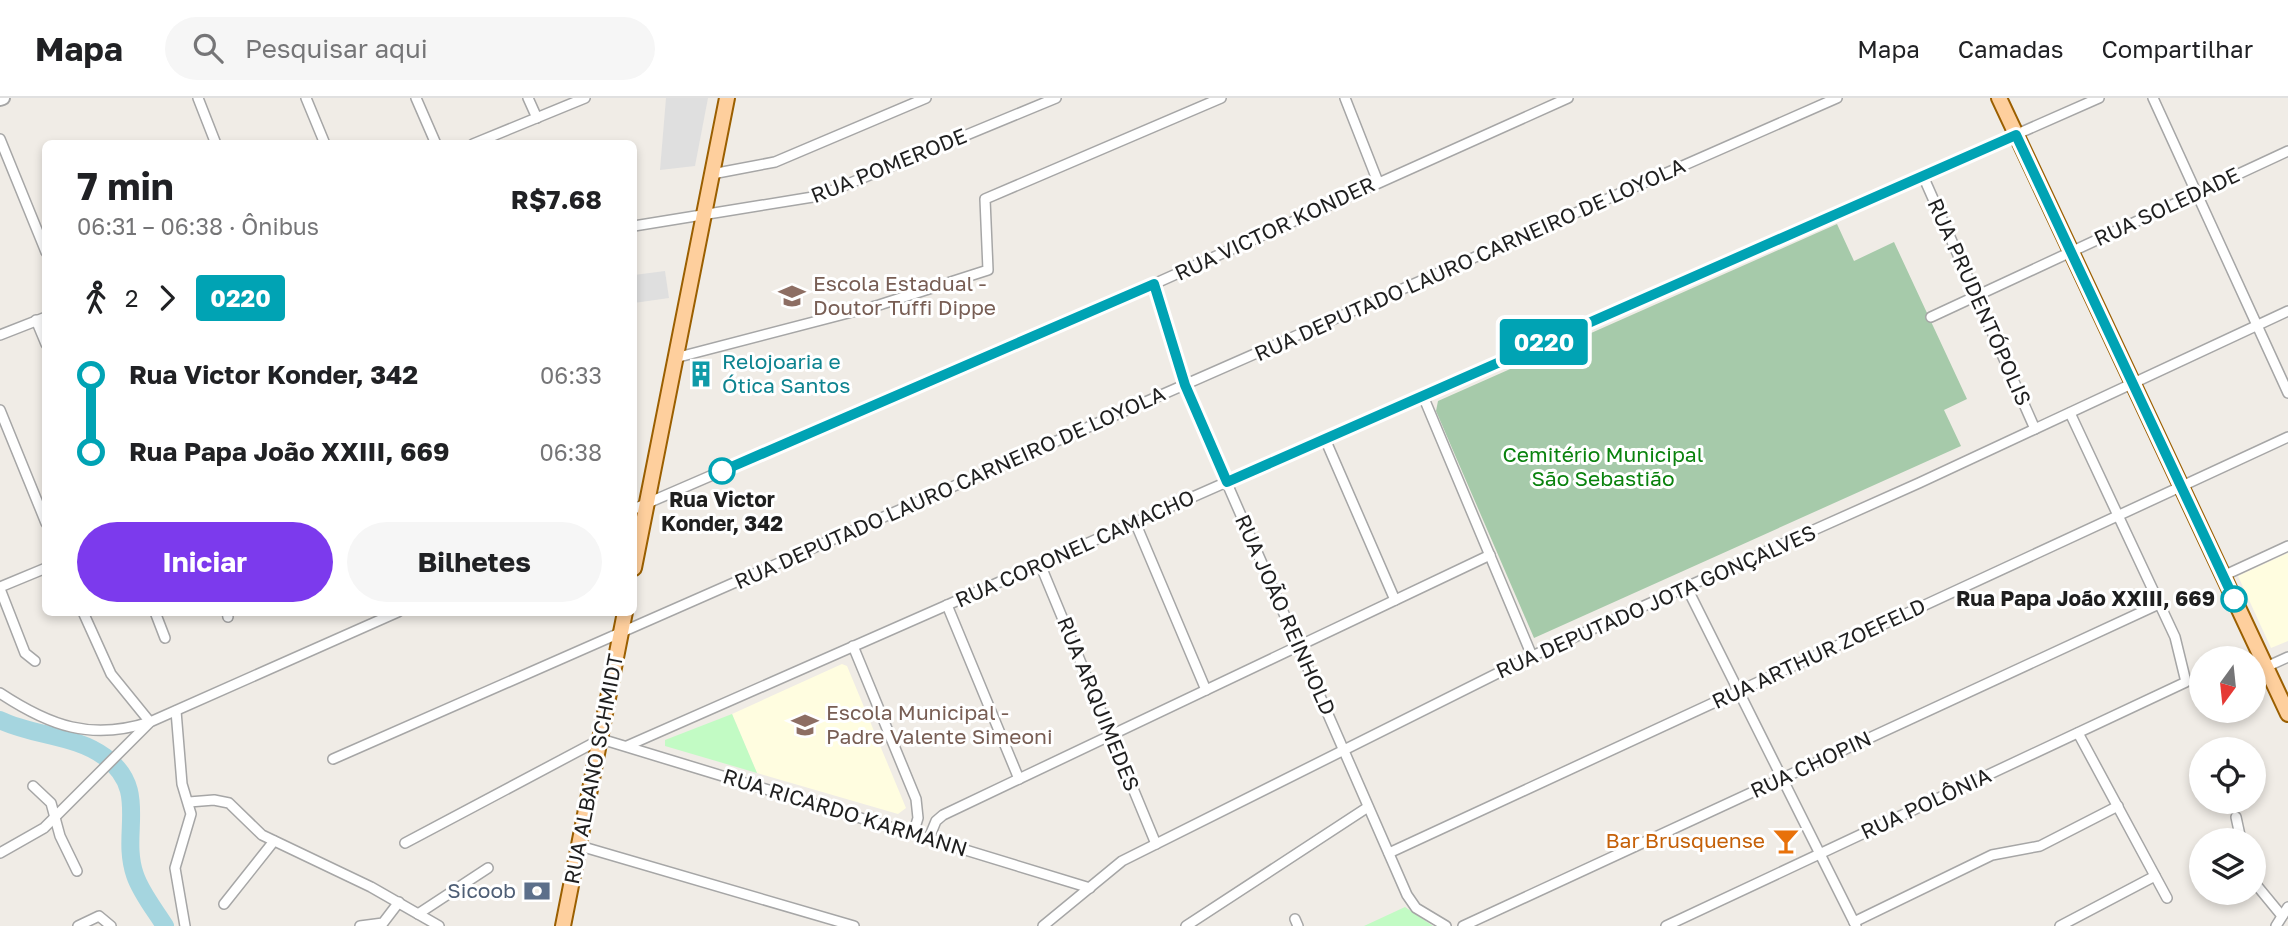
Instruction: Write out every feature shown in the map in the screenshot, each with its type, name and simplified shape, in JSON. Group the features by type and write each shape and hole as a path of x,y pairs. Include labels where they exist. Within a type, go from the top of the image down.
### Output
{"main road":[{"path":"637,537 640,506 676,358 727,98"},
{"path":"1999,98 2256,646"},
{"name":"RUA ALBANO SCHMIDT","path":"563,926 624,616"},
{"path":"2266,667 2288,714"}],"street":[{"path":"198,98 214,140"},
{"path":"306,98 323,140"},
{"path":"416,98 434,140"},
{"path":"528,98 537,117"},
{"path":"482,140 585,98"},
{"path":"712,174 775,162 926,98"},
{"name":"RUA POMERODE","path":"637,225 704,213 800,201 830,192 1056,98"},
{"path":"676,358 879,305 988,270 985,199 1221,98"},
{"path":"1345,98 1378,182"},
{"name":"RUA VICTOR KONDER","path":"640,506 1154,284 1568,98"},
{"name":"RUA DEPUTADO LAURO CARNEIRO DE LOYOLA","path":"333,759 1837,98"},
{"name":"RUA CORONEL CAMACHO","path":"627,746 2099,98"},
{"path":"2153,98 2288,393"},
{"path":"0,139 42,242"},
{"name":"RUA SOLEDADE","path":"1931,317 2288,151"},
{"name":"RUA PRUDENTÓPOLIS","path":"1923,176 2035,429"},
{"name":"RUA JOÃO REINHOLD","path":"1154,284 1185,385 1411,902 1446,926"},
{"name":"RUA DEPUTADO JOTA GONÇALVES","path":"1043,926 1122,861 1532,656 2035,429 2288,311"},
{"path":"0,335 41,318"},
{"path":"1423,396 1532,656"},
{"path":"0,410 42,513"},
{"path":"2070,413 2159,604"},
{"name":"RUA ARTHUR ZOEFELD","path":"1389,853 2288,437"},
{"path":"1325,439 1395,600"},
{"path":"1135,522 1206,690"},
{"path":"2223,576 2288,546"},
{"path":"929,838 936,821 943,815 1490,555"},
{"name":"RUA ARQUIMEDES","path":"1040,564 1156,844"},
{"path":"35,661 25,653 0,588 42,570"},
{"path":"1686,586 1855,924 1992,855 2040,846 2118,806"},
{"name":"RUA POLÔNIA","path":"1666,926 2186,682 2180,651 2159,604"},
{"name":"RUA CHOPIN","path":"1463,926 2159,604"},
{"path":"947,605 1019,779"},
{"path":"85,616 111,674 150,722"},
{"path":"157,616 165,638"},
{"path":"0,693 25,709 75,729 112,731 150,722 389,616"},
{"path":"853,646 916,799 918,818 913,834"},
{"path":"2266,667 2288,657"},
{"path":"176,710 182,784 189,802 190,821 175,868 185,926"},
{"path":"0,853 32,838 150,722"},
{"path":"2078,733 2167,898"},
{"path":"405,843 601,738"},
{"name":"RUA RICARDO KARMANN","path":"601,738 1090,888"},
{"path":"33,786 51,803 60,836 78,872"},
{"path":"189,802 214,800 229,803 254,829 274,841 399,902 439,926"},
{"path":"1186,926 1368,807"},
{"path":"2235,817 2238,828"},
{"path":"223,904 274,841"},
{"path":"580,846 854,926"},
{"path":"418,914 488,868"},
{"path":"2060,926 2155,876"},
{"path":"2266,897 2282,916"},
{"path":"360,926 383,923 399,902"},
{"path":"2276,926 2288,907"},
{"path":"78,926 99,916 111,926"}],"shaded area":[{"path":"666,98 708,98 695,166 660,170"},
{"path":"665,271 669,298 637,303 637,275"},
{"path":"2288,553 2288,641 2271,648 2238,576"},
{"name":"Escola Municipal - Padre Valente Simeoni","path":"842,664 847,666 906,808 898,814 757,773 732,714"}],"green space":[{"name":"Cemitério Municipal São Sebastião","path":"1837,224 1854,261 1894,242 1967,399 1944,410 1961,446 1534,638 1436,411 1438,401"},
{"path":"732,714 757,773 665,746 665,740"},
{"path":"1405,907 1433,926 1364,926"}],"water":[{"path":"0,712 17,722 80,737 107,750 105,756 78,742 10,732 0,727"}],"waterway":[{"path":"0,720 81,744 105,757 119,770 127,783 130,798 131,859 135,875 144,895 165,926"}],"bus line":[{"name":"0220","path":"722,471 1154,284 1185,385 1227,482 2016,135 2234,599"}],"place":[{"name":"Escola Estadual - Doutor Tuffi Dippe","path":"792,296"},
{"name":"Relojoaria e Ótica Santos","path":"701,374"},
{"name":"Rua Victor Konder, 342","path":"722,471"},
{"name":"Rua Papa João XXIII, 669","path":"2234,599"},
{"name":"Escola Municipal - Padre Valente Simeoni","path":"805,725"},
{"name":"Bar Brusquense","path":"1786,841"},
{"name":"Sicoob","path":"537,891"}]}
